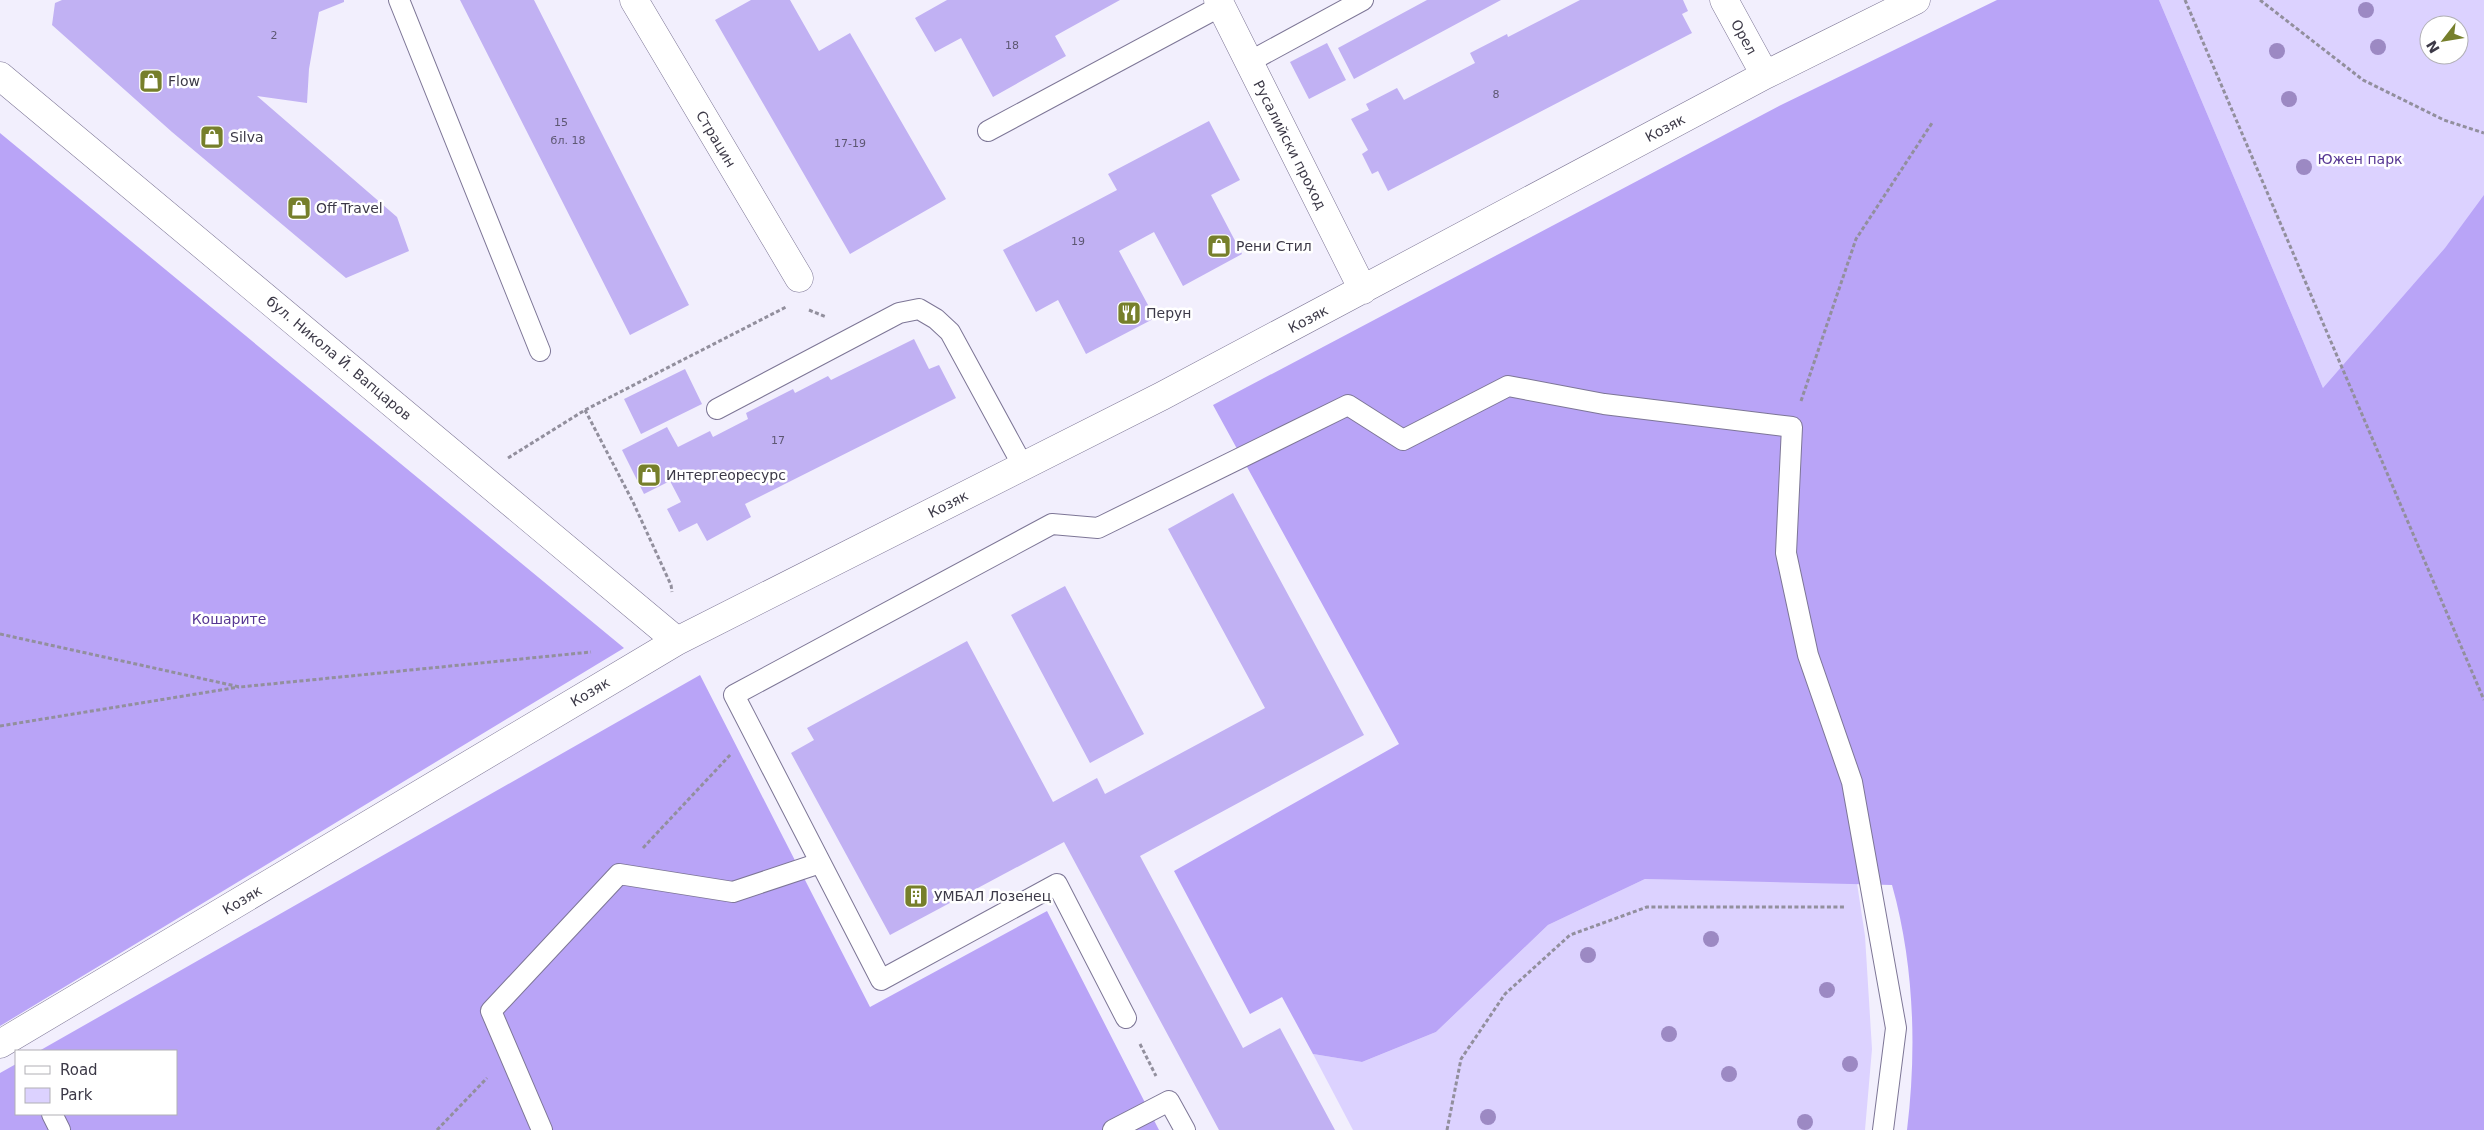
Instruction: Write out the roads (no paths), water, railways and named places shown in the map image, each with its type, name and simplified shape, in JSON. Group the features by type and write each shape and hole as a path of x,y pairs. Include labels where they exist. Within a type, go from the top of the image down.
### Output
{"street":[{"name":"Страцин","path":"634,0 795,291"},
{"name":"Орел","path":"1724,0 1765,75"},
{"name":"Козяк","path":"0,1044 677,641 1162,396 1765,75 1916,0"},
{"name":"Русалийски проход","path":"1220,3 1363,290"},
{"name":"бул. Никола Й. Вапцаров","path":"0,76 677,641"}],"lane":[{"path":"399,0 540,351"},
{"path":"1249,62 1363,0"},
{"path":"988,131 1220,3"},
{"path":"717,409 899,313 919,310 936,319 950,332 1023,466"},
{"path":"1126,1018 1057,884 881,980 734,695 1052,524 1098,528 1348,405 1403,440 1508,386 1604,404 1792,428 1786,553 1808,655 1852,782 1876,907 1896,1028 1882,1130"},
{"path":"542,1130 491,1011 619,874 733,892 820,862"},
{"path":"1113,1130 1169,1101 1185,1130"},
{"path":"52,1115 60,1130"}],"place":[{"name":"Flow","path":"151,81"},
{"name":"Silva","path":"212,137"},
{"name":"Off Travel","path":"299,208"},
{"name":"Рени Стил","path":"1219,246"},
{"name":"Перун","path":"1129,313"},
{"name":"Интергеоресурс","path":"649,475"},
{"name":"УМБАЛ Лозенец","path":"916,896"}],"park label":[{"name":"Южен парк","path":"2360,159"},
{"name":"Кошарите","path":"229,619"}]}
